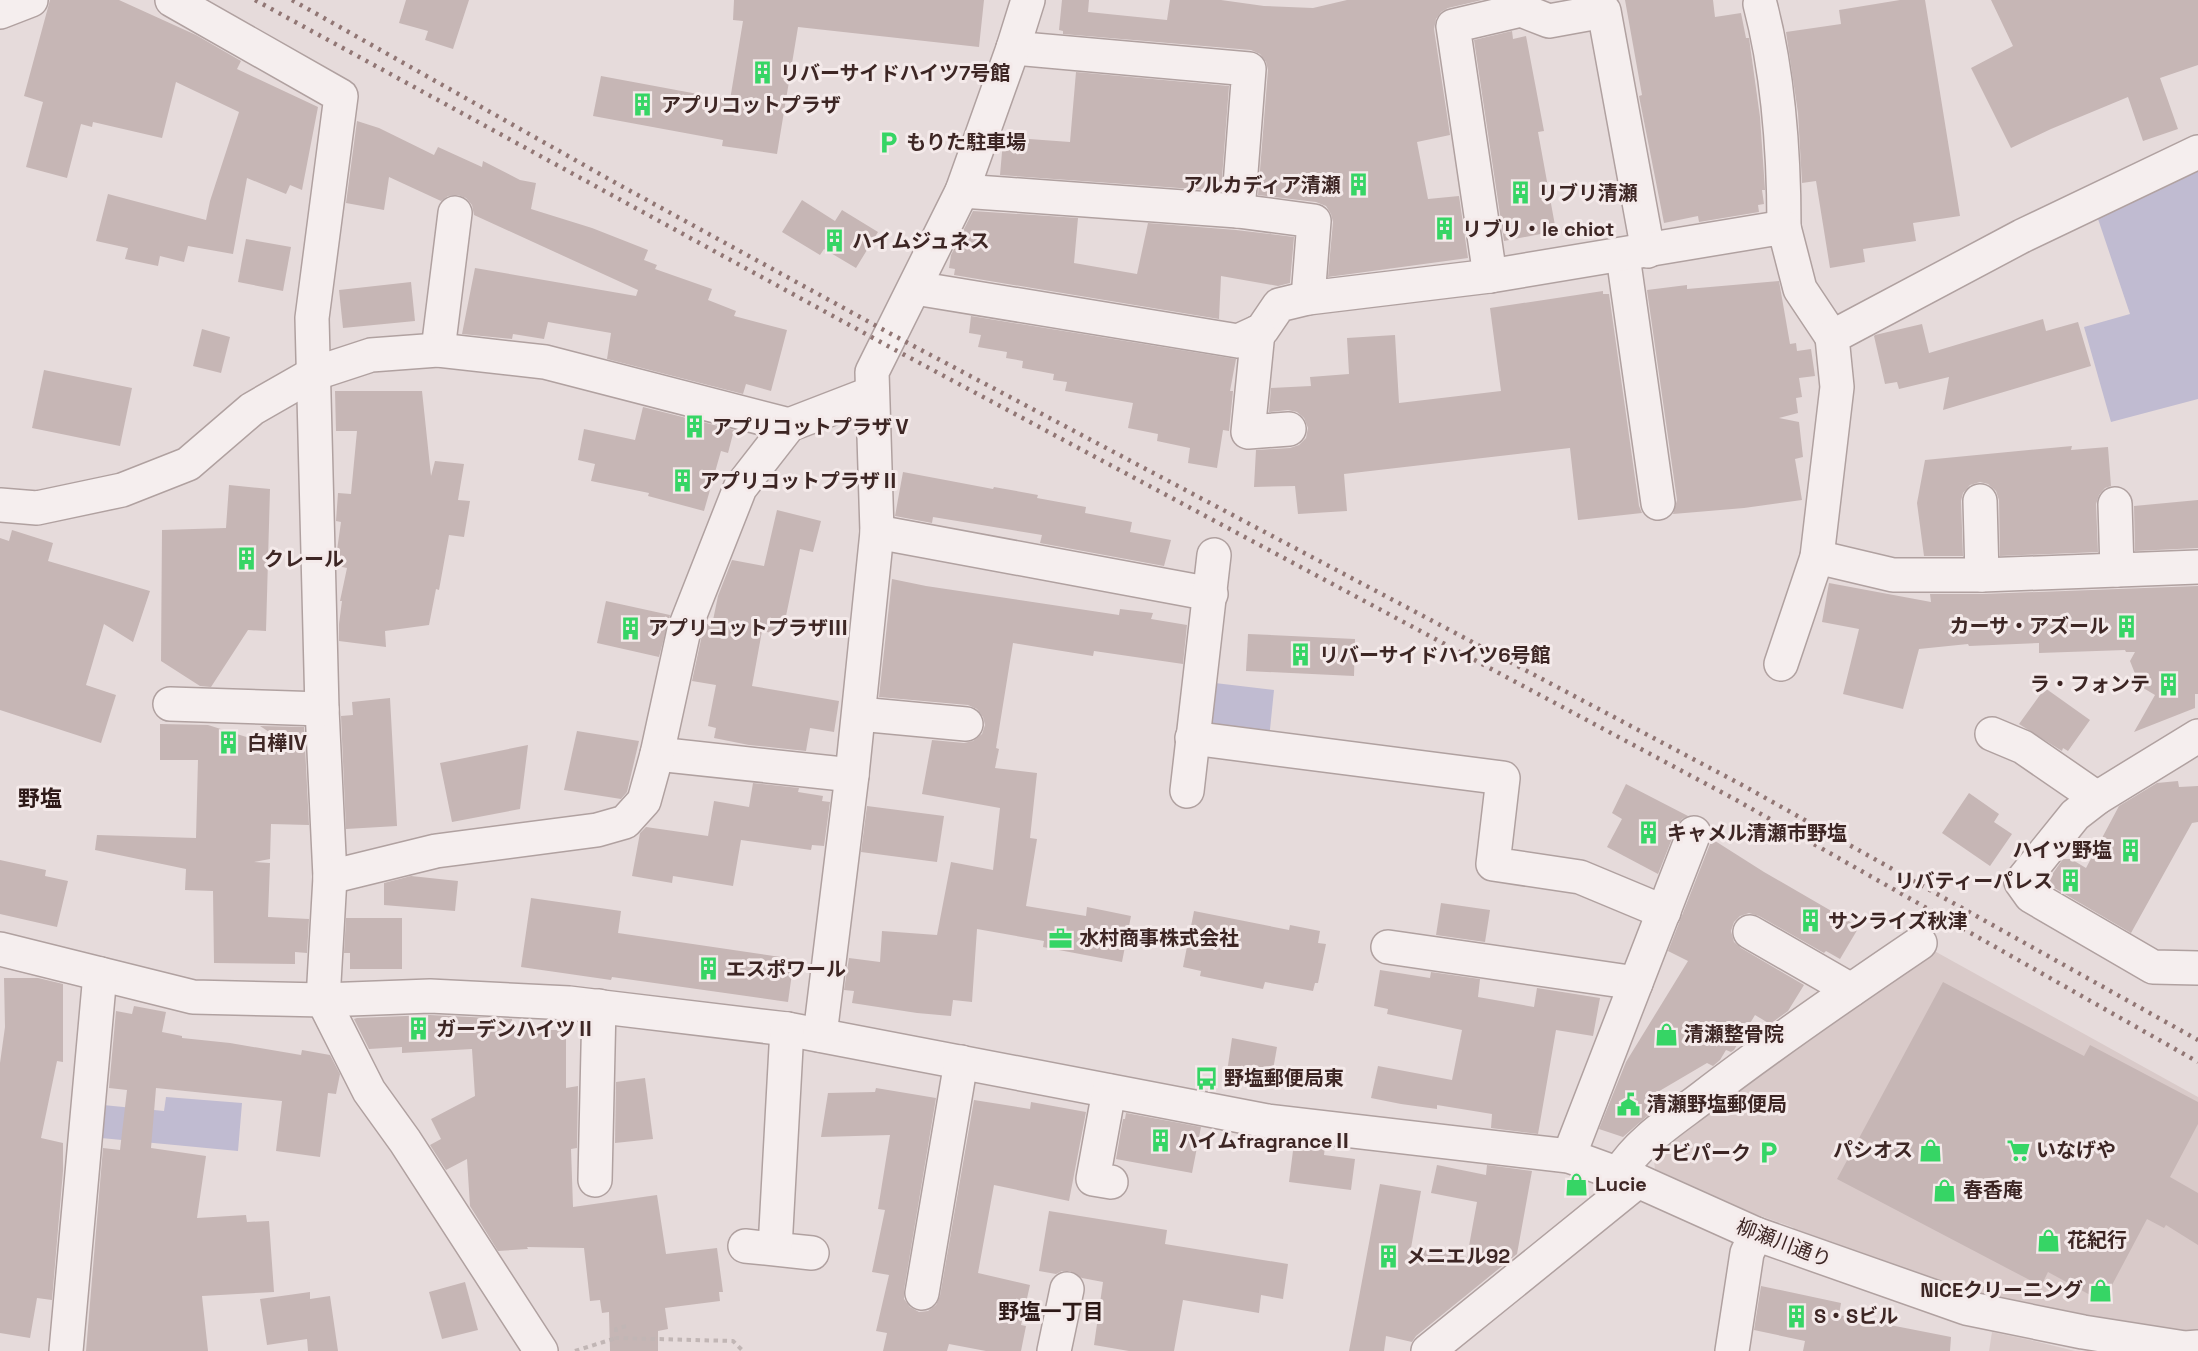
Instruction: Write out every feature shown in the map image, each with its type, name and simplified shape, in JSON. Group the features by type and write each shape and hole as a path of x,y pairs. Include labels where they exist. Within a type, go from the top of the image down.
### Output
{"street":[{"path":"0,12 32,0"},
{"path":"172,0 341,96 312,318 322,709 330,877 323,1000 369,1091 411,1151 541,1351"},
{"path":"820,1035 859,714 877,532 872,372 962,191 1028,0"},
{"path":"1760,4 1766,24 1780,114 1784,227 1800,289 1832,337 1837,387 1817,557 1781,664"},
{"path":"1490,276 1453,26 1521,10 1549,21 1604,11 1636,253 1658,503"},
{"path":"1013,48 1249,69 1238,211"},
{"path":"1832,337 2022,236 2198,152"},
{"path":"962,191 1238,211 1314,220 1308,298"},
{"path":"438,350 455,213"},
{"path":"915,288 1238,341 1262,330 1279,305 1308,298 1490,276 1784,227"},
{"path":"1258,332 1248,432 1289,429"},
{"path":"0,505 37,508 122,490 188,464 252,409 313,374 371,355 438,350 545,362 789,425"},
{"path":"330,877 436,851 597,831 625,822 644,801 657,754 684,630 740,488 789,425 872,393"},
{"path":"1980,501 1983,575"},
{"path":"2115,504 2117,570"},
{"path":"877,532 1211,594"},
{"path":"1187,791 1214,555"},
{"path":"1817,557 1893,575 1983,575 2198,567"},
{"path":"170,704 322,709"},
{"path":"859,714 966,724"},
{"path":"1992,734 2023,747 2097,798"},
{"path":"2198,736 2097,798 2075,815 2021,882 2031,896 2153,967 2198,968"},
{"path":"1192,738 1503,778 1493,864 1580,878 1664,912"},
{"path":"657,754 852,775"},
{"path":"1569,1156 1695,833"},
{"path":"1750,932 1851,990"},
{"path":"1428,1351 1628,1177 1630,1156 1651,1137 1781,1038 1920,944"},
{"path":"1388,947 1636,983"},
{"name":"柳瀬川通り","path":"0,949 193,997 323,1000 430,996 569,1002 787,1029 1267,1121 1569,1156 1628,1177 1756,1234 1966,1308 2083,1332 2189,1348"},
{"path":"66,1351 100,974"},
{"path":"595,1180 599,1006"},
{"path":"787,1029 760,1247 812,1253"},
{"path":"922,1293 961,1062"},
{"path":"1109,1091 1093,1179 1111,1182"},
{"path":"1732,1351 1747,1253 1756,1234"},
{"path":"1054,1351 1067,1289"}],"path":[{"path":"616,1338 616,1329 626,1326"},
{"path":"575,1351 616,1338 733,1341 743,1351"}],"shaded area":[{"path":"2198,164 2198,399 2111,422 2084,327 2130,314 2097,216"},
{"path":"1198,681 1274,690 1268,749 1192,738"},
{"path":"1920,943 2198,1097 2198,1347 1831,1262 1792,1227 1755,1214 1655,1169 1651,1137"},
{"path":"166,1097 242,1103 238,1151 101,1138 103,1105 164,1111"},
{"path":"1992,1332 2030,1340 2075,1351 1989,1351"}],"building":[{"path":"50,0 119,0 196,35 241,61 237,69 318,107 302,190 290,185 286,194 247,178 233,254 188,246 184,262 160,256 158,266 125,259 128,248 96,241 108,194 206,220 239,112 176,82 162,138 93,122 92,127 81,124 67,178 26,167 43,102 24,96"},
{"path":"406,0 469,0 453,49 425,40 428,31 399,23"},
{"path":"734,0 984,0 979,47 798,27 777,154 722,146 723,140 593,116 601,76 730,100 743,21 733,20"},
{"path":"1062,0 1089,0 1088,12 1167,20 1170,0 1221,0 1264,6 1313,8 1347,0 1482,0 1448,8 1436,19 1434,29 1450,135 1417,142 1428,199 1459,196 1468,258 1328,277 1333,222 1326,206 1316,202 1258,195 1268,70 1260,54 1251,50 1063,34 1063,31 1059,30"},
{"path":"1625,0 1713,0 1715,17 1741,13 1746,38 1749,38 1760,117 1765,190 1762,190 1764,204 1758,205 1759,212 1699,222 1698,216 1664,223 1639,96 1642,95"},
{"path":"1900,0 1925,0 1960,216 1913,223 1916,241 1863,249 1865,262 1830,268 1816,181 1802,183 1798,113 1786,32 1841,24 1839,10"},
{"path":"1991,0 2198,0 2198,65 2160,78 2178,129 2143,141 2128,97 2011,148 1971,68 2013,46"},
{"path":"1512,31 1513,39 1526,36 1544,131 1538,132 1556,231 1504,241 1474,40"},
{"path":"1076,72 1229,86 1221,191 1000,175 1003,141 1029,143 1029,139 1070,142"},
{"path":"357,121 379,128 434,155 438,147 482,167 483,161 520,180 536,183 531,209 592,228 648,250 644,260 657,265 655,269 712,289 708,300 736,311 734,316 787,330 771,391 746,384 743,394 607,359 611,333 548,322 544,339 513,334 512,339 462,334 475,268 636,296 638,290 474,215 472,205 466,198 458,195 448,196 441,201 389,177 384,210 346,203"},
{"name":"ハイムジュネス","path":"802,200 835,221 842,210 878,232 856,268 824,249 820,255 782,232"},
{"path":"973,211 1078,218 1074,263 1137,274 1148,223 1294,237 1290,283 1278,286 1221,276 1219,319 954,275 955,269 949,268 951,255"},
{"path":"246,239 291,247 283,291 238,282"},
{"path":"1779,281 1790,344 1796,343 1797,351 1811,349 1815,376 1799,378 1802,397 1796,398 1798,413 1779,418 1799,422 1803,457 1795,459 1802,500 1673,514 1677,500 1647,290 1687,285 1687,289"},
{"path":"411,282 415,321 343,328 339,290"},
{"path":"1603,291 1603,294 1609,294 1639,506 1642,513 1578,520 1570,448 1344,474 1347,511 1298,514 1295,486 1254,487 1256,450 1290,448 1299,445 1306,438 1308,428 1304,418 1297,412 1288,410 1269,412 1271,388 1311,386 1310,377 1349,374 1347,338 1395,335 1399,403 1501,391 1490,308"},
{"path":"971,316 1236,359 1230,391 1233,391 1229,431 1223,430 1217,468 1188,463 1190,448 1157,441 1158,434 1128,428 1133,403 1065,391 1067,382 1053,380 1054,374 1022,368 1023,361 1006,358 1007,352 978,347 981,335 969,333"},
{"path":"2043,319 2046,331 2078,322 2091,366 1943,410 1949,377 1899,389 1897,382 1885,384 1875,335 1922,324 1929,353"},
{"path":"202,329 230,337 221,373 193,366"},
{"path":"44,370 132,388 120,446 32,428"},
{"path":"335,391 422,391 431,476 435,461 464,464 458,500 470,501 464,537 449,535 439,590 436,589 429,625 385,631 386,647 339,641 342,601 340,601 347,568 337,566 341,522 336,521 338,493 351,494 357,431 336,431"},
{"path":"643,407 734,430 728,453 721,451 704,511 648,496 649,493 591,481 595,464 578,460 584,429 635,440"},
{"path":"2072,446 2071,450 2108,447 2111,486 2105,488 2099,495 2096,504 2098,552 2000,556 1999,500 1996,491 1988,484 1980,482 1970,485 1963,493 1961,501 1963,556 1924,556 1917,503 1925,460"},
{"path":"903,472 1038,495 1037,498 1086,507 1085,513 1132,522 1130,532 1171,540 1164,566 1040,543 1042,535 933,517 932,523 895,516"},
{"path":"229,485 270,489 266,631 248,630 211,687 200,686 161,661 162,530 226,528"},
{"path":"2198,500 2198,548 2135,551 2134,506"},
{"path":"777,510 821,521 813,552 800,549 782,635 762,631 752,686 839,701 834,732 810,728 806,751 749,745 714,738 716,728 708,726 716,685 692,681 702,635 707,624 712,625 718,596 732,560 764,566"},
{"path":"12,530 53,543 48,561 150,591 133,642 104,624 86,685 116,695 101,743 0,710 0,538 9,541"},
{"path":"892,579 1119,615 1120,609 1153,613 1151,619 1187,625 1183,664 1094,651 1093,656 1013,643 996,748 999,749 995,768 1037,773 1030,838 1037,839 1026,906 1086,916 1087,907 1131,916 1122,962 1043,947 1044,941 977,929 972,1002 953,1000 951,1016 852,1003 854,991 844,990 849,958 880,962 882,931 937,935 951,862 993,870 1000,808 922,794 932,740 964,743 973,741 982,734 985,725 983,717 977,709 968,705 879,697"},
{"path":"1829,583 1931,602 1930,594 2198,586 2198,694 2195,694 2195,708 2134,732 2155,695 2140,686 2130,661 2135,652 2125,650 2039,653 2039,643 1969,646 1968,644 1919,649 1903,709 1843,694 1859,629 1822,622"},
{"name":"アプリコットプラザⅢ","path":"606,601 670,615 659,657 597,643"},
{"name":"リバーサイドハイツ6号館","path":"1248,634 1355,639 1354,676 1246,671"},
{"path":"2045,688 2090,720 2068,751 2063,748 2062,751 2019,724"},
{"path":"390,698 397,826 346,829 341,716 353,715 352,702"},
{"path":"160,724 208,725 294,752 295,749 260,726 304,727 309,825 271,824 270,859 254,862 270,863 268,917 309,919 307,953 295,952 295,964 214,963 213,891 185,890 186,869 95,850 97,835 196,838 198,760 160,760"},
{"path":"577,731 639,741 627,792 621,799 564,790"},
{"path":"528,745 520,809 452,822 440,763"},
{"path":"2178,781 2179,787 2198,786 2198,822 2192,823 2131,933 2046,883 2063,859 2071,859 2086,868 2119,806 2157,783"},
{"path":"753,783 799,788 798,792 823,796 822,801 830,802 824,846 812,845 811,850 741,840 733,886 673,876 672,883 632,876 640,833 646,827 708,836 714,801 749,807"},
{"name":"キャメル清瀬市野塩","path":"1626,784 1688,816 1682,819 1677,826 1658,874 1607,847 1622,819 1612,813"},
{"path":"1969,793 1999,814 1994,822 2012,834 1990,866 1942,833"},
{"path":"867,806 944,816 937,862 861,852"},
{"path":"1712,839 1859,927 1840,959 1826,951 1824,953 1759,916 1749,913 1740,916 1734,922 1731,931 1734,942 1804,985 1788,1011 1770,1024 1755,1015 1734,1050 1731,1052 1726,1050 1713,1066 1707,1063 1656,1093 1654,1110 1623,1137 1599,1129 1626,1062 1688,961 1668,951"},
{"path":"0,860 46,870 45,876 68,881 57,927 0,914"},
{"path":"411,876 458,881 455,911 384,905 384,883"},
{"path":"531,898 621,911 618,933 794,959 788,1002 612,977 611,980 521,967"},
{"path":"1441,903 1490,910 1485,942 1436,935"},
{"path":"1194,911 1289,930 1290,925 1320,931 1318,943 1326,944 1318,983 1315,983 1313,991 1265,982 1263,989 1200,976 1201,971 1183,967"},
{"path":"346,918 402,918 402,969 350,969 350,953 344,953"},
{"path":"1380,970 1430,978 1431,972 1480,979 1478,997 1534,1007 1537,988 1600,998 1593,1036 1556,1030 1538,1134 1491,1128 1492,1114 1437,1105 1437,1109 1371,1098 1378,1066 1452,1080 1462,1030 1387,1014 1388,1009 1374,1006"},
{"path":"4,978 38,978 63,984 63,1062 57,1061 41,1138 63,1143 63,1171 52,1300 37,1298 30,1338 0,1333 0,1063 5,1027"},
{"name":"いなげや","path":"1943,982 2084,1056 2090,1045 2198,1102 2198,1124 2170,1177 2198,1193 2198,1245 2166,1225 2164,1228 2147,1219 2103,1302 2048,1272 2041,1286 1837,1179"},
{"path":"134,1006 166,1012 162,1032 182,1036 182,1038 230,1043 301,1055 302,1050 330,1055 340,1074 336,1094 328,1093 320,1157 276,1151 282,1101 156,1088 151,1148 206,1156 197,1218 246,1215 247,1222 269,1221 274,1292 202,1296 208,1351 86,1351 103,1148 120,1150 127,1090 109,1088 116,1011 132,1014"},
{"path":"430,1015 512,1019 513,1030 566,1030 566,1088 578,1086 577,1148 571,1149 573,1207 657,1195 666,1254 717,1248 723,1292 719,1292 720,1301 665,1308 668,1329 658,1331 658,1351 610,1351 609,1312 602,1313 600,1300 590,1301 584,1248 527,1247 528,1249 498,1251 470,1206 467,1159 446,1170 430,1145 441,1139 431,1119 475,1096 472,1049 402,1053 402,1047 369,1049 354,1019"},
{"path":"1232,1038 1277,1047 1270,1087 1226,1079"},
{"path":"645,1078 653,1139 615,1143 616,1082"},
{"path":"876,1088 936,1098 904,1290 904,1299 910,1307 919,1312 928,1311 936,1305 940,1296 974,1100 1030,1109 1031,1102 1086,1112 1069,1201 994,1185 978,1273 1030,1285 1021,1325 1026,1326 1021,1351 986,1351 949,1344 947,1351 883,1351 887,1333 876,1331 889,1275 872,1272 885,1210 878,1209 890,1135 821,1137 828,1093 875,1092"},
{"name":"ハイムfragranceⅡ","path":"1126,1113 1201,1127 1192,1173 1116,1159"},
{"path":"1294,1143 1325,1147 1324,1155 1355,1159 1351,1190 1289,1182"},
{"path":"1437,1165 1486,1175 1487,1165 1532,1171 1517,1254 1416,1336 1412,1342 1386,1336 1384,1351 1349,1351 1380,1184 1421,1191 1411,1248 1467,1257 1477,1202 1431,1193"},
{"path":"1049,1211 1167,1230 1165,1244 1288,1264 1283,1299 1261,1295 1259,1313 1183,1300 1174,1351 1129,1351 1094,1345 1103,1282 1082,1278 1070,1271 1056,1274 1039,1271"},
{"path":"465,1282 478,1330 442,1339 429,1292"},
{"path":"1761,1286 1841,1303 1839,1315 1951,1337 1950,1351 1803,1351 1805,1341 1754,1330"},
{"path":"310,1292 310,1299 330,1296 338,1351 308,1351 307,1339 267,1345 260,1299"}],"railway":[{"path":"255,0 886,345 1738,801 2198,1062"},
{"path":"292,0 614,182 891,334 1744,786 2198,1040"}],"place":[{"name":"リバーサイドハイツ7号館","path":"762,73"},
{"name":"アプリコットプラザ","path":"643,105"},
{"name":"もりた駐車場","path":"888,142"},
{"name":"アルカディア清瀬","path":"1359,185"},
{"name":"リブリ清瀬","path":"1520,193"},
{"name":"リブリ・le chiot","path":"1444,229"},
{"name":"ハイムジュネス","path":"834,241"},
{"name":"アプリコットプラザⅤ","path":"694,427"},
{"name":"アプリコットプラザⅡ","path":"682,481"},
{"name":"クレール","path":"246,559"},
{"name":"カーサ・アズール","path":"2127,626"},
{"name":"アプリコットプラザⅢ","path":"630,628"},
{"name":"リバーサイドハイツ6号館","path":"1301,655"},
{"name":"ラ・フォンテ","path":"2168,684"},
{"name":"白樺Ⅳ","path":"229,743"},
{"name":"キャメル清瀬市野塩","path":"1649,833"},
{"name":"ハイツ野塩","path":"2130,850"},
{"name":"リバティーパレス","path":"2071,881"},
{"name":"サンライズ秋津","path":"1810,921"},
{"name":"水村商事株式会社","path":"1061,938"},
{"name":"エスポワール","path":"708,969"},
{"name":"ガーデンハイツⅡ","path":"418,1029"},
{"name":"清瀬整骨院","path":"1666,1034"},
{"name":"野塩郵便局東","path":"1206,1078"},
{"name":"清瀬野塩郵便局","path":"1629,1104"},
{"name":"ハイムfragranceⅡ","path":"1160,1141"},
{"name":"パシオス","path":"1931,1150"},
{"name":"いなげや","path":"2018,1150"},
{"name":"ナビパーク","path":"1769,1153"},
{"name":"Lucie","path":"1577,1184"},
{"name":"春香庵","path":"1945,1190"},
{"name":"花紀行","path":"2049,1240"},
{"name":"メニエル92","path":"1388,1256"},
{"name":"NICEクリーニング","path":"2101,1290"},
{"name":"S・Sビル","path":"1796,1316"}],"district":[{"name":"野塩","path":"40,798"},
{"name":"野塩一丁目","path":"1051,1311"}]}
